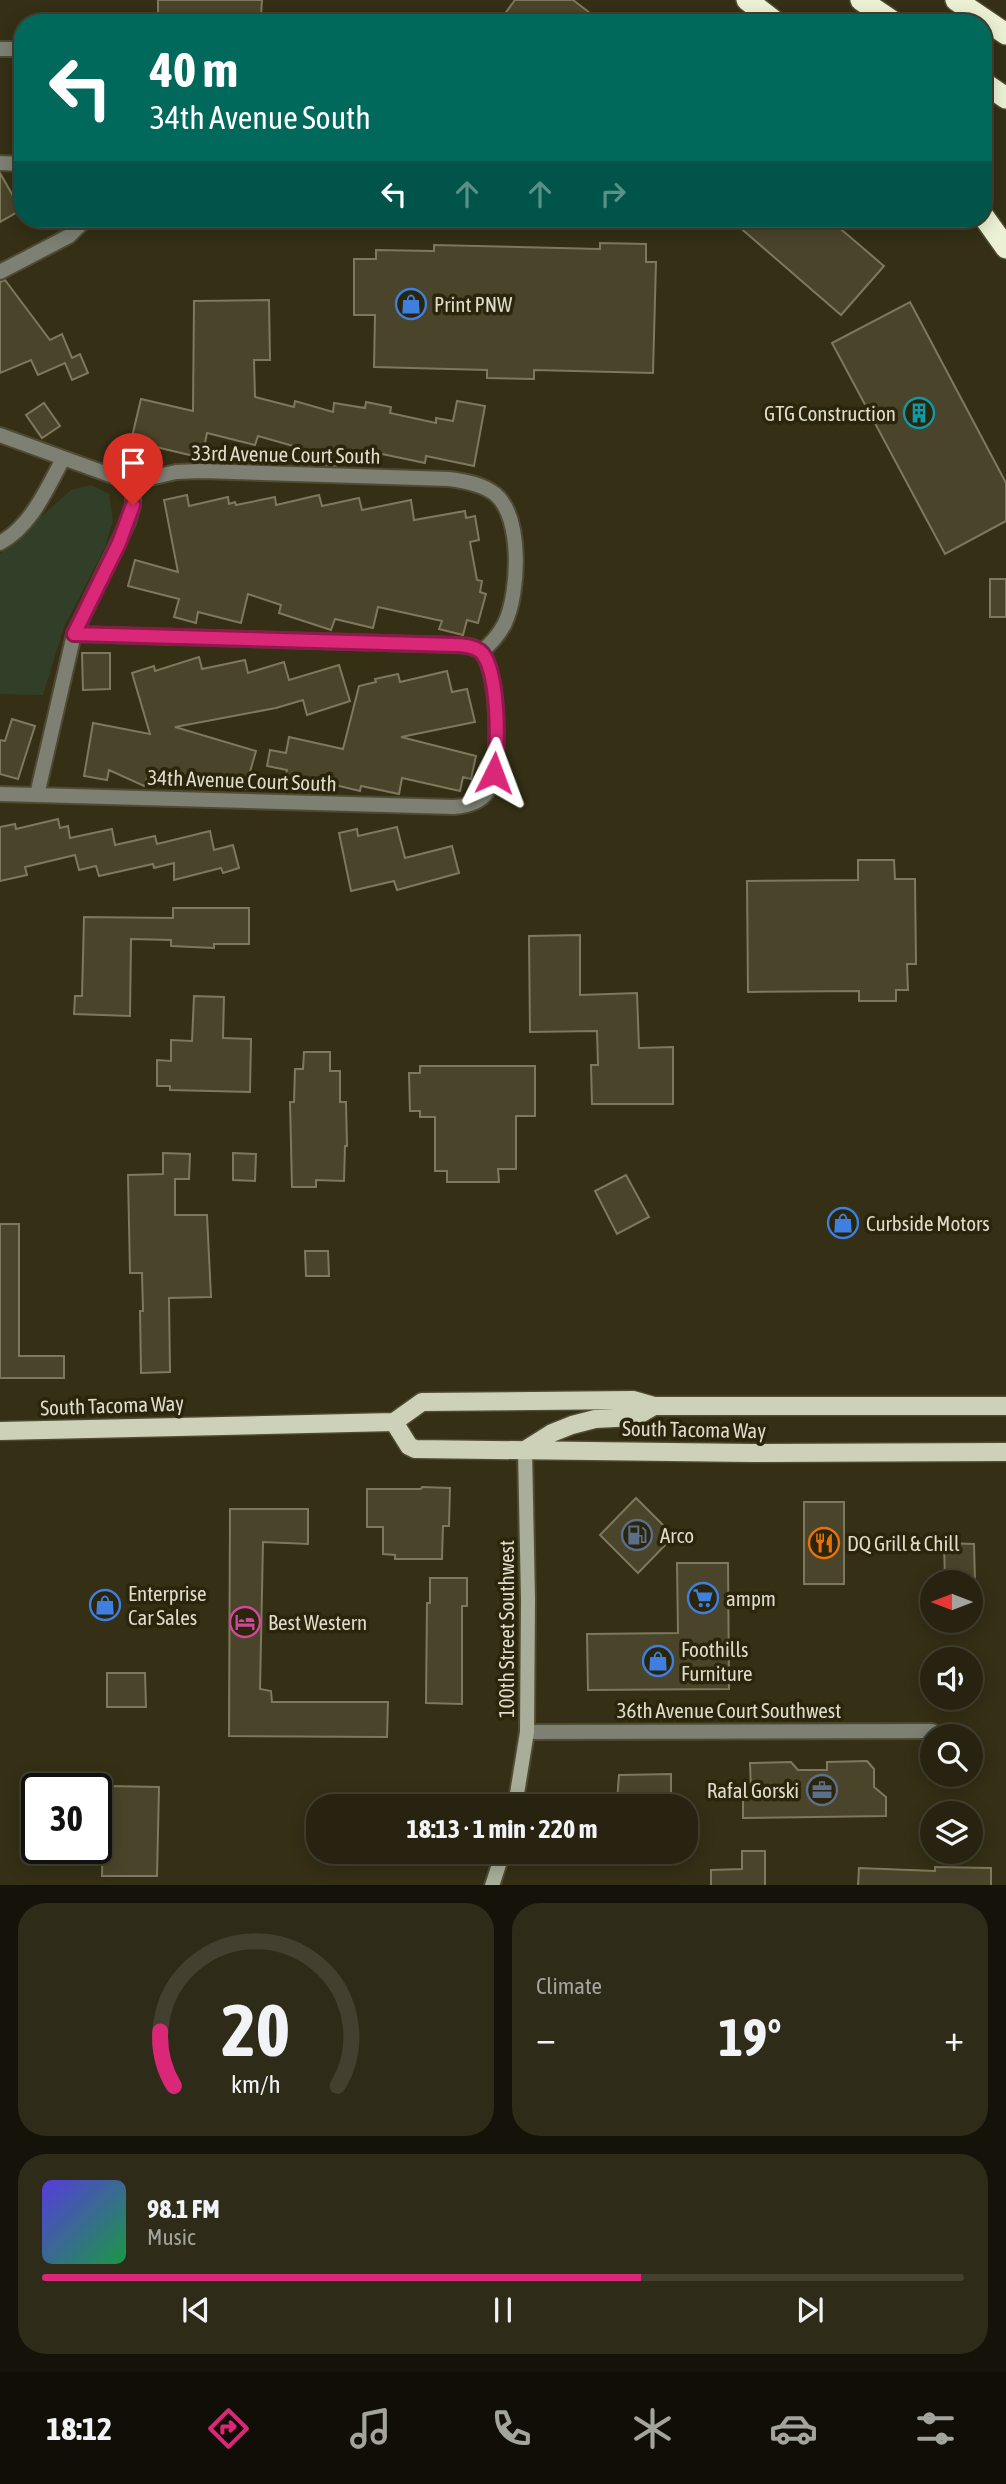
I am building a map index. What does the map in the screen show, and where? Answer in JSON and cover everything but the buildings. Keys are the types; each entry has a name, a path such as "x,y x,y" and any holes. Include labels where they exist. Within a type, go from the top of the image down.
{"highway":[{"path":"747,0 765,14"},
{"path":"861,0 882,14"},
{"path":"956,0 977,14"},
{"path":"992,228 1006,248"}],"main road":[{"name":"South Tacoma Way","path":"0,1432 394,1422 422,1402 633,1400 654,1406 1006,1406"},
{"path":"525,1450 552,1433 572,1425 595,1419 635,1417 654,1406"},
{"name":"South Tacoma Way","path":"394,1422 410,1446 415,1449 751,1453 1006,1452"},
{"name":"100th Street Southwest","path":"517,1794 527,1732 525,1450"},
{"path":"492,1885 499,1864"}],"street":[{"path":"0,272 69,236 77,228"},
{"name":"33rd Avenue Court South","path":"0,435 111,477 134,481 191,471 466,482 494,493 507,509 511,520 515,544 514,573 506,620 495,640 481,652"},
{"path":"0,543 16,533 31,516 62,458"},
{"path":"37,795 74,634 128,522 133,505 134,481"},
{"path":"74,634 458,645 481,652"},
{"name":"34th Avenue Court South","path":"0,794 443,807 468,805 481,799 491,783 496,751 491,677 488,662 481,652"},
{"name":"36th Avenue Court Southwest","path":"527,1732 920,1731"}],"green space":[{"path":"91,485 109,494 113,521 105,547 64,627 43,695 0,694 0,554 71,490"}],"place":[{"name":"Print PNW","path":"411,304"},
{"name":"GTG Construction","path":"919,413"},
{"name":"Curbside Motors","path":"843,1223"},
{"name":"Arco","path":"637,1535"},
{"name":"DQ Grill & Chill","path":"824,1543"},
{"name":"ampm","path":"703,1598"},
{"name":"Enterprise Car Sales","path":"105,1605"},
{"name":"Best Western","path":"245,1622"},
{"name":"Foothills Furniture","path":"658,1661"},
{"name":"Rafal Gorski","path":"822,1790"}],"route":[{"path":"133,505 119,543 74,634 454,645 474,648 480,651 489,666 494,695 494,773"}]}
